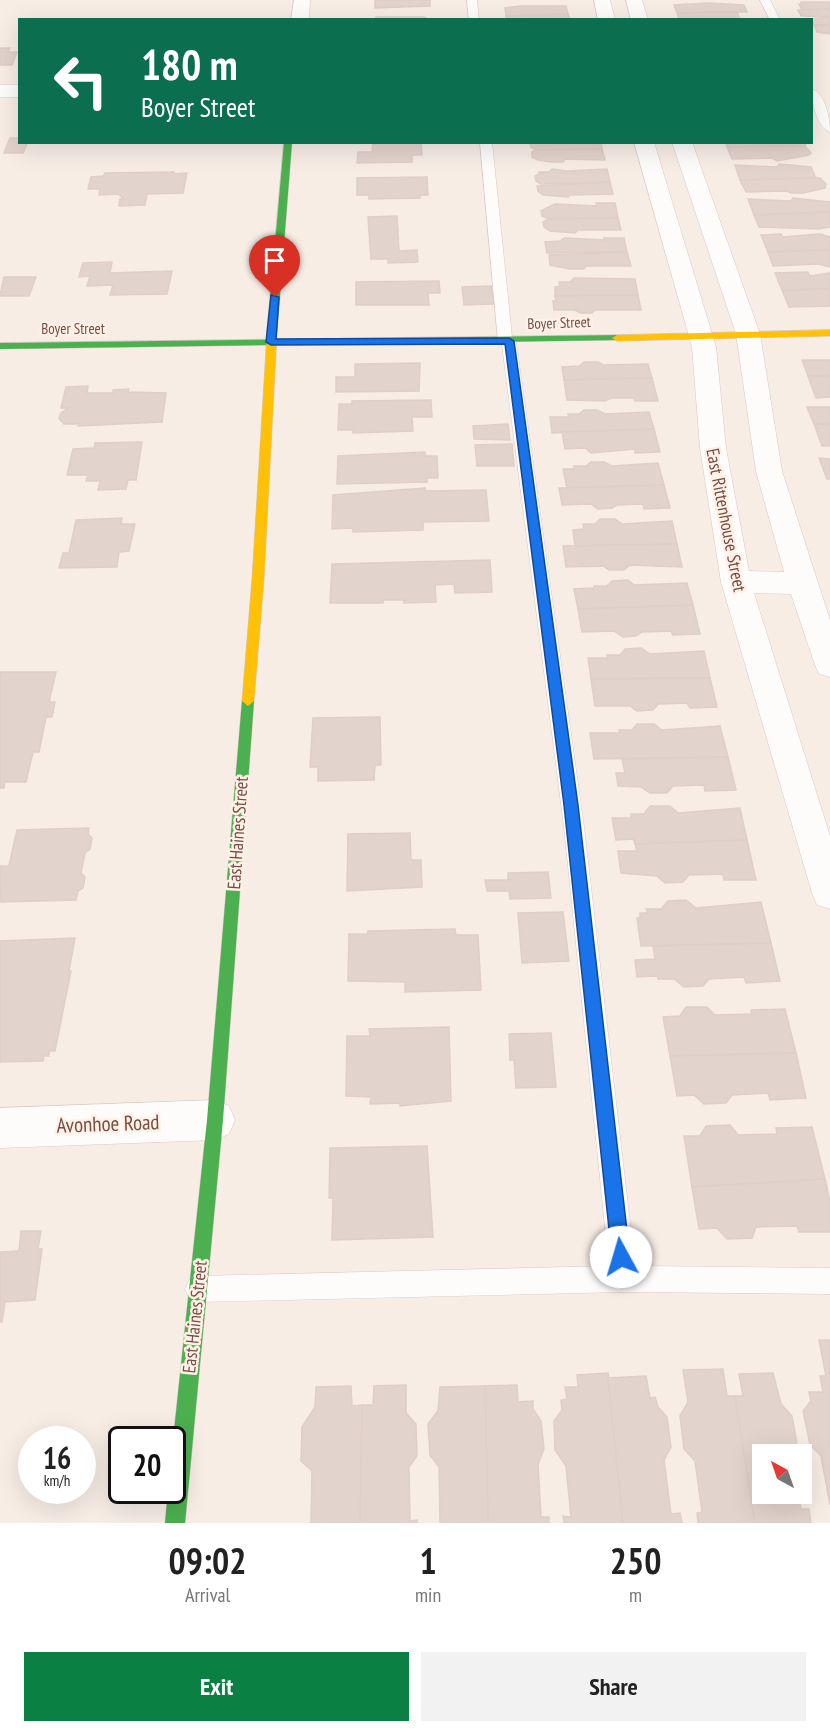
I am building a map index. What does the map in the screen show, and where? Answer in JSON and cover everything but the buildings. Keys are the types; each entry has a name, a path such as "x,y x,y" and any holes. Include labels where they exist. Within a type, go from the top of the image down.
{"street":[{"path":"300,18 302,0"},
{"path":"602,0 606,18"},
{"path":"634,0 639,18"},
{"path":"0,91 18,91"},
{"name":"East Haines Street","path":"176,1523 215,1120 258,579 271,342 288,144"},
{"name":"East Rittenhouse Street","path":"645,144 701,335 706,360 708,409 713,448 736,582 830,893"},
{"path":"683,144 748,334 756,363 761,433 769,471 830,665"},
{"name":"Boyer Street","path":"0,346 507,341 830,333"},
{"path":"736,582 804,583"},
{"name":"Avonhoe Road","path":"0,1128 215,1120"}],"lane":[{"path":"472,0 474,18"},
{"path":"765,0 774,18"},
{"path":"813,95 830,129"},
{"path":"486,144 507,341 571,804 623,1279"},
{"path":"198,1289 623,1279 830,1281"}],"traffic: fast":[{"path":"272,333 288,144"},
{"path":"0,346 617,338"},
{"path":"175,1523 215,1120 248,701"}],"traffic: slow":[{"path":"248,701 258,579 272,333"},
{"path":"617,338 830,333"}],"route":[{"path":"275,297 271,342 509,341 543,581 571,805 621,1257"}]}
